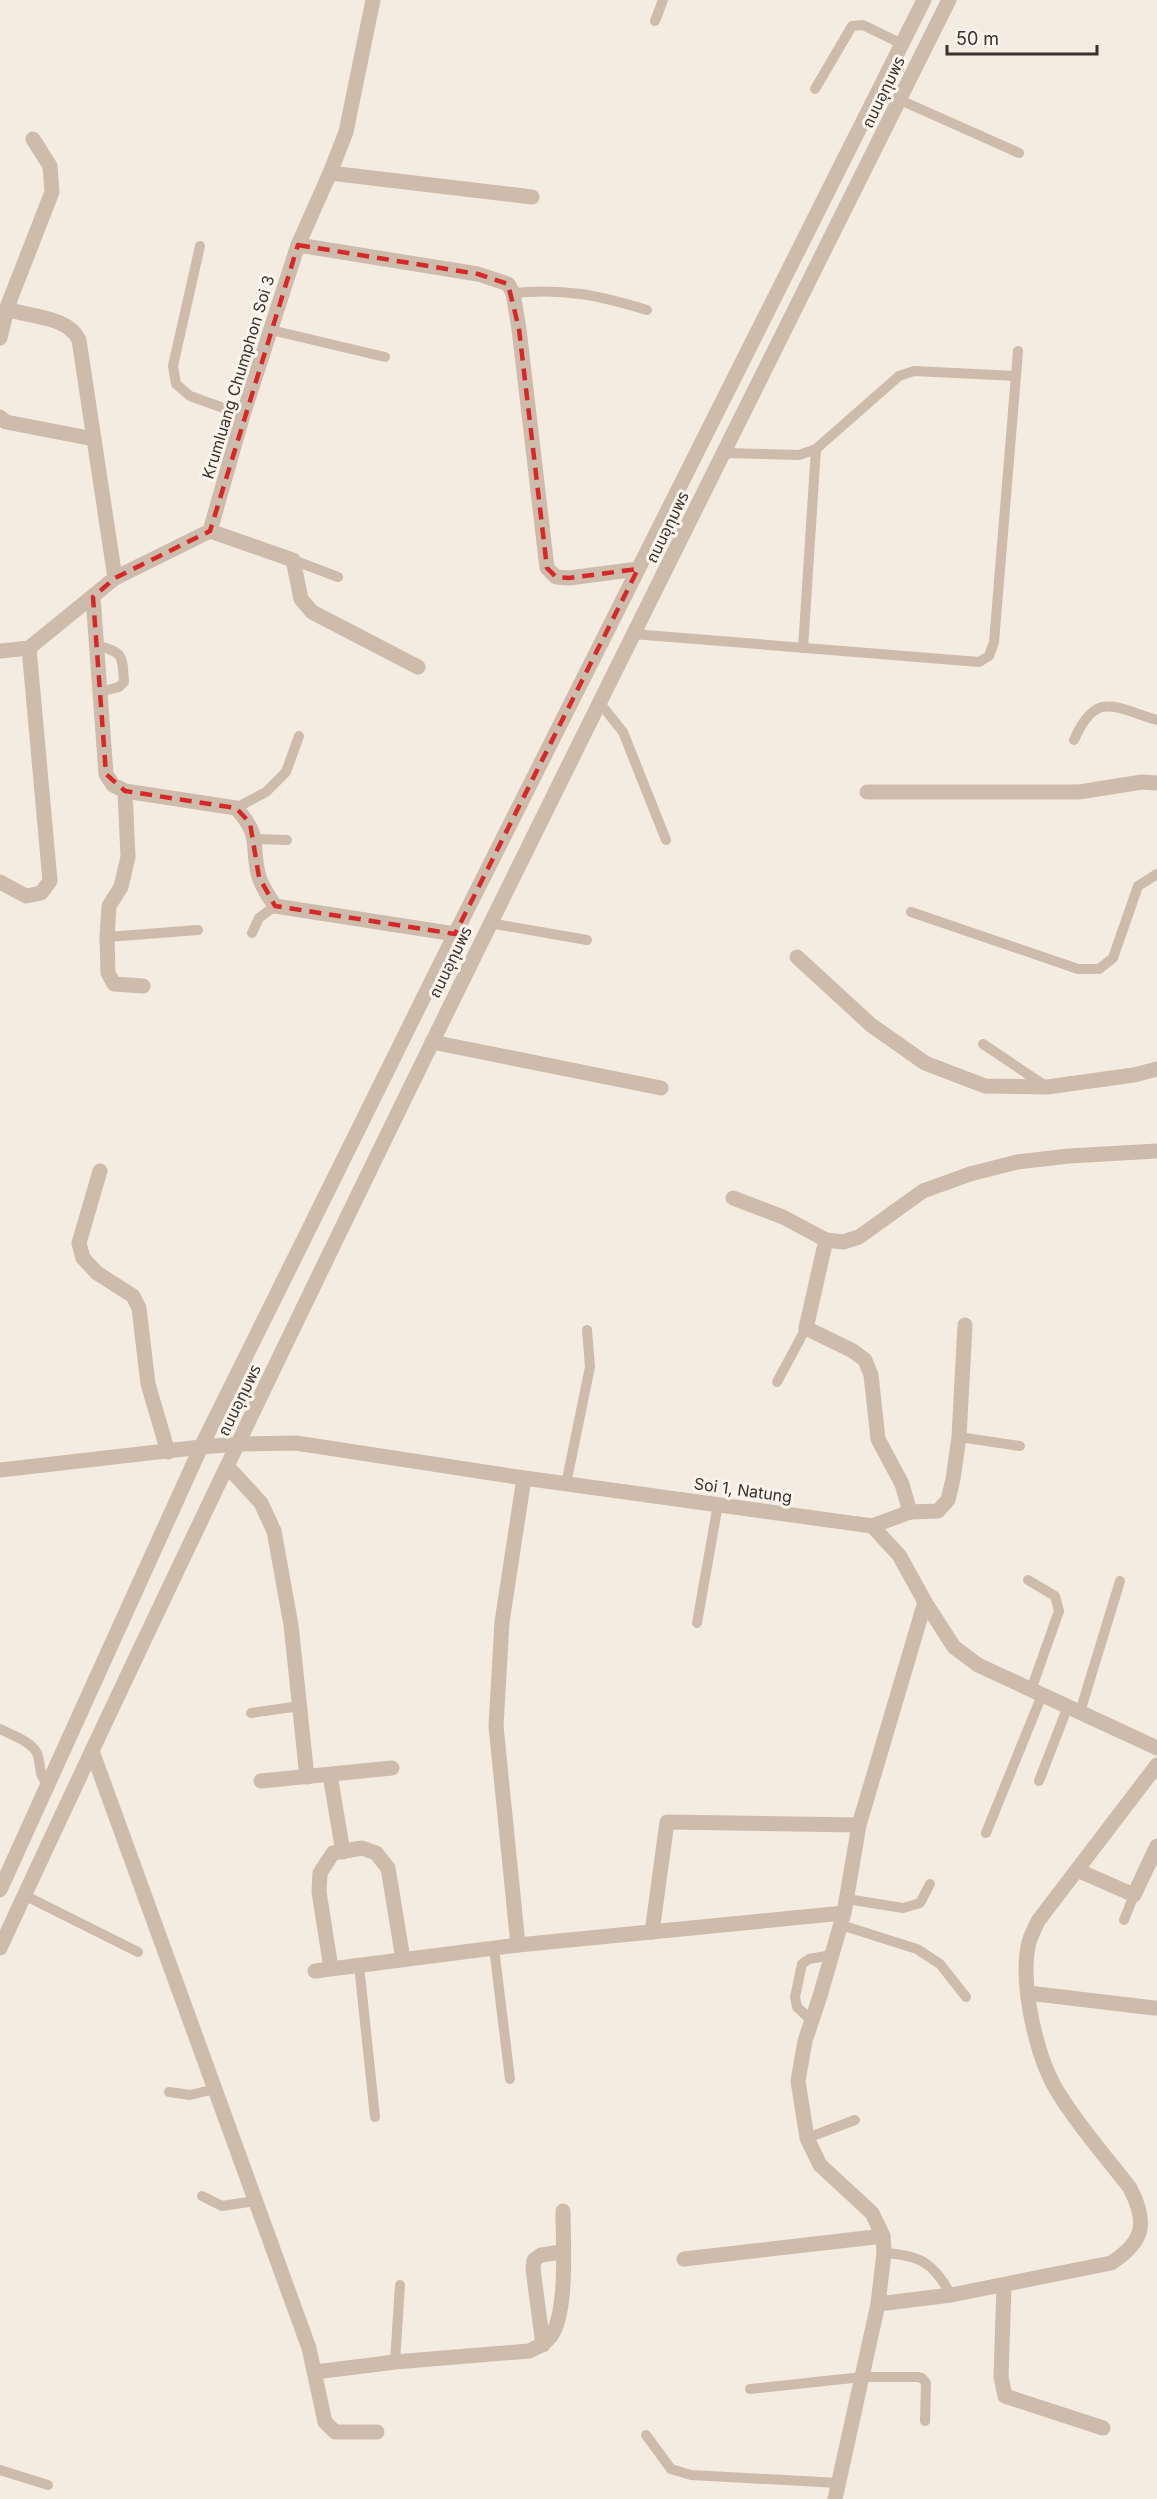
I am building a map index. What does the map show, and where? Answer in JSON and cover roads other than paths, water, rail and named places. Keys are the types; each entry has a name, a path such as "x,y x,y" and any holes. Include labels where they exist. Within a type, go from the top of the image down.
{"street":[{"name":"Krumluang Chumphon Soi 3","path":"210,531 243,416 298,244 346,132 373,0"},
{"name":"ถนนอุทุมพร","path":"0,1890 201,1448 454,934 924,0"},
{"name":"ถนนอุทุมพร","path":"0,1948 227,1466 489,923 949,0"},
{"path":"0,338 4,315 52,192 50,166 33,139"},
{"path":"330,173 532,197"},
{"path":"298,244 478,273 508,284 513,293 547,568 556,577 569,578 638,569"},
{"path":"4,315 14,311 64,324 75,331 115,578"},
{"path":"0,417 6,422 94,439"},
{"path":"0,651 29,648 115,578 210,531 293,560 301,599 312,612 418,667"},
{"path":"93,597 106,774 113,785 125,791 236,807 250,823 256,839 259,877 275,906 454,934"},
{"path":"0,882 26,896 41,893 50,881 29,648"},
{"path":"867,792 1079,792 1142,782 1157,783"},
{"path":"125,791 128,857 121,887 109,906 108,974 114,984 143,986"},
{"path":"797,957 871,1024 925,1063 985,1086 1047,1087 1134,1075 1157,1069"},
{"path":"432,1042 661,1088"},
{"path":"733,1198 783,1217 826,1240 843,1242 859,1237 923,1191 970,1174 1017,1162 1070,1156 1157,1151"},
{"path":"100,1172 79,1243 83,1258 97,1273 133,1296 140,1308 148,1384 168,1452"},
{"path":"826,1240 806,1328 853,1351 865,1360 871,1375 878,1439 902,1484 910,1512"},
{"path":"965,1325 959,1437 948,1500 938,1511 910,1512 872,1526 899,1555 925,1602 954,1647 978,1665 1157,1748"},
{"name":"Soi 1, Natung","path":"0,1470 238,1444 296,1443 524,1478 872,1526"},
{"path":"227,1466 261,1503 274,1531 291,1625 307,1777"},
{"path":"518,1945 496,1726 502,1622 524,1478"},
{"path":"835,2499 878,2304 884,2253 883,2236 872,2213 820,2165 807,2138 798,2081 805,2042 844,1912 860,1825 925,1602"},
{"path":"92,1751 309,2348 325,2422 335,2432 377,2432"},
{"path":"878,2304 951,2295 1111,2263 1132,2246 1139,2235 1142,2219 1139,2204 1130,2188 1060,2096 1039,2048 1028,1994 1026,1965 1029,1942 1038,1921 1157,1765"},
{"path":"261,1781 392,1768"},
{"path":"330,1775 343,1851"},
{"path":"652,1932 667,1822 860,1825"},
{"path":"1077,1870 1134,1895 1157,1846"},
{"path":"331,1968 319,1892 320,1873 333,1853 362,1848 376,1852 388,1868 403,1959"},
{"path":"315,1971 518,1945 844,1912"},
{"path":"1028,1994 1154,2008"},
{"path":"315,2372 395,2362 529,2351 543,2345 552,2334 561,2311 563,2211"},
{"path":"684,2259 883,2236"},
{"path":"543,2345 533,2269 534,2260 541,2255 562,2252"},
{"path":"1004,2285 1001,2377 1005,2396 1103,2428"}],"lane":[{"path":"655,21 663,0"},
{"path":"815,89 852,26 862,25 902,44"},
{"path":"900,100 1019,153"},
{"path":"200,246 173,366 176,384 190,396 243,416"},
{"path":"513,293 547,290 600,296 647,310"},
{"path":"271,330 385,357"},
{"path":"633,634 979,662 989,656 994,642 1018,351"},
{"path":"724,453 799,455 816,449 899,376 914,371 1016,376"},
{"path":"803,648 816,449"},
{"path":"293,560 338,577"},
{"path":"96,645 118,651 122,658 124,682 119,687 99,692"},
{"path":"599,702 623,732 666,840"},
{"path":"1074,740 1083,719 1093,709 1110,706 1157,720"},
{"path":"236,807 266,792 286,772 299,736"},
{"path":"256,839 288,840"},
{"path":"911,912 1078,969 1100,969 1113,958 1138,886 1157,874"},
{"path":"252,933 259,918 275,906"},
{"path":"489,923 587,940"},
{"path":"107,938 198,930"},
{"path":"983,1044 1047,1087"},
{"path":"777,1382 806,1328"},
{"path":"566,1484 591,1366 587,1330"},
{"path":"959,1437 1020,1446"},
{"path":"697,1623 718,1504"},
{"path":"986,1833 1036,1692 1059,1611 1055,1596 1028,1580"},
{"path":"1039,1781 1074,1709 1120,1581"},
{"path":"251,1713 300,1706"},
{"path":"0,1729 32,1746 37,1754 41,1778 48,1785"},
{"path":"844,1912 903,1908 920,1903 930,1884"},
{"path":"24,1895 138,1952"},
{"path":"1124,1920 1134,1895"},
{"path":"844,1912 917,1949 940,1964 966,1997"},
{"path":"495,1948 510,2079"},
{"path":"812,2020 797,2007 795,1997 802,1964 809,1959 832,1955"},
{"path":"359,1965 375,2117"},
{"path":"169,2092 190,2095 215,2089"},
{"path":"807,2138 855,2120"},
{"path":"202,2196 222,2206 255,2201"},
{"path":"884,2253 905,2254 928,2264 941,2276 951,2295"},
{"path":"395,2362 400,2285"},
{"path":"750,2389 862,2378 922,2378 926,2384 925,2421"},
{"path":"646,2435 671,2469 691,2475 838,2483"},
{"path":"0,2470 48,2485"}]}
